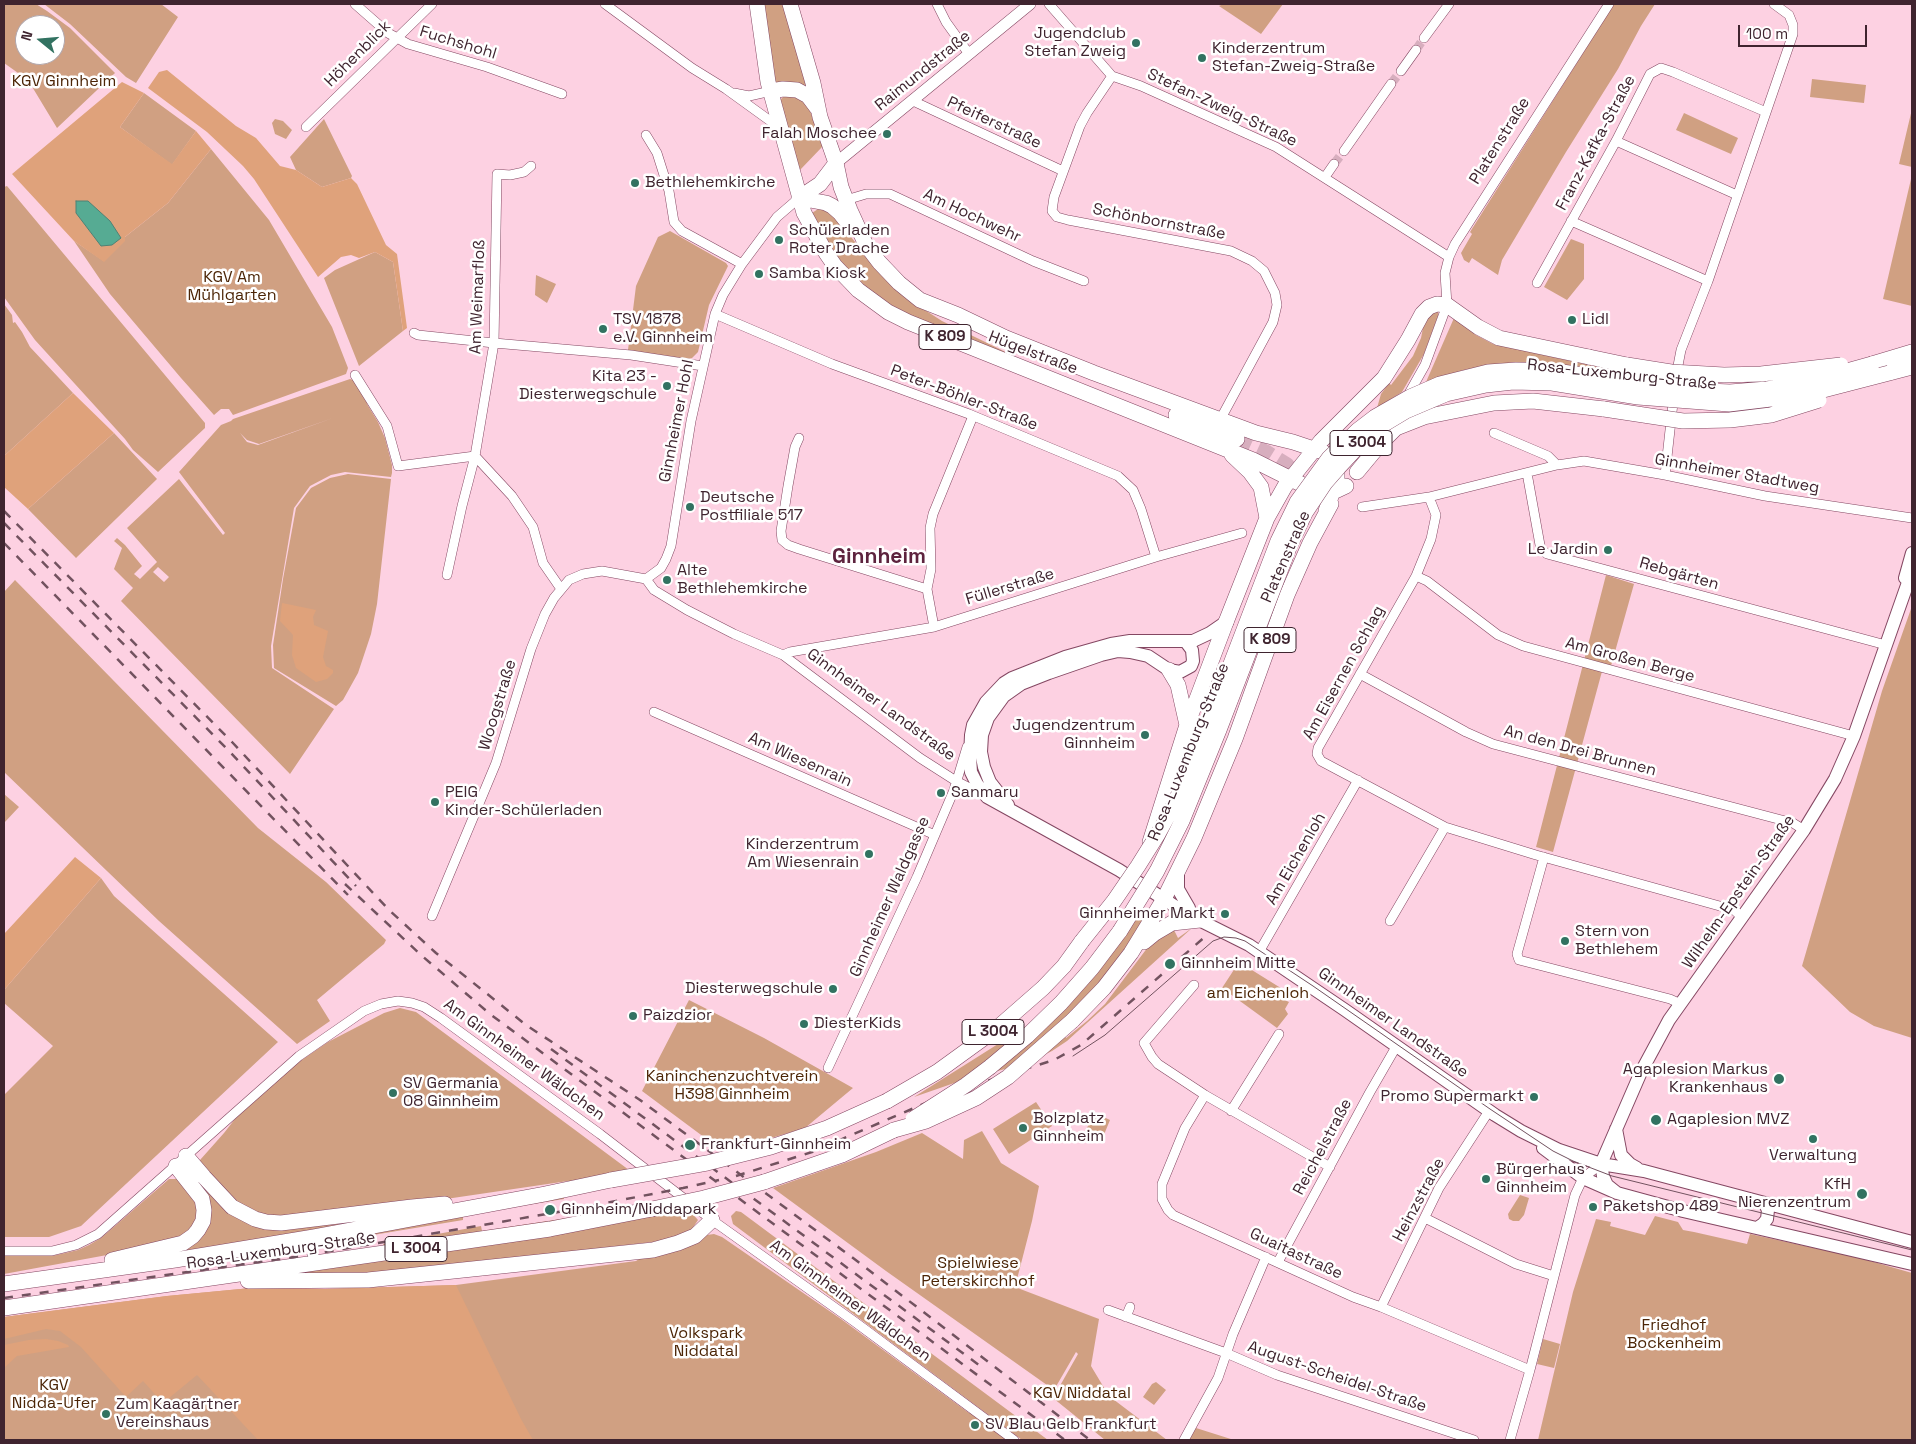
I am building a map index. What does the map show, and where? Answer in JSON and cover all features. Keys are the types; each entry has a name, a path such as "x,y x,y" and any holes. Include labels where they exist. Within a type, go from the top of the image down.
{"main road":[{"name":"Hügelstraße","path":"757,4 770,92 804,213 817,239 835,266 858,290 888,312 928,330 1253,460 1318,492 1323,494 1340,489"},
{"name":"Hügelstraße","path":"790,4 819,112 846,200 866,245 889,273 920,300 950,311 1000,335 1059,359 1256,433 1293,442"},
{"path":"770,92 794,89 808,96 819,112"},
{"path":"799,198 820,184 836,163"},
{"path":"799,198 819,201 832,206 866,245"},
{"name":"K 809","path":"920,300 953,322 1004,347 1237,439"},
{"name":"Platenstraße","path":"1146,854 1187,725 1267,518 1290,478 1314,448 1384,378 1425,310 1437,304 1447,305"},
{"name":"Rosa-Luxemburg-Straße","path":"1447,305 1478,327 1500,338 1662,371 1724,375 1761,374 1835,365 1872,364"},
{"name":"Rosa-Luxemburg-Straße","path":"4,1284 175,1260 482,1206 707,1163 779,1145 853,1118 923,1081 978,1044 1043,988 1064,966 1098,922 1146,854 1174,803 1194,758 1278,541 1297,502 1329,458 1358,430 1375,417 1399,402 1440,384 1488,372 1516,370 1554,371 1686,390 1730,392 1804,383 1912,352"},
{"name":"Rosa-Luxemburg-Straße","path":"5,1308 550,1229 652,1209 764,1182 842,1155 894,1130 966,1085 1027,1036 1077,985 1120,931 1157,872 1182,821 1300,524 1325,483 1366,437 1393,419 1427,401 1466,388 1486,385 1513,382 1552,383 1638,398 1729,404 1804,395 1912,367"},
{"path":"1340,489 1382,442 1391,427 1424,417 1494,403 1533,401 1683,421 1730,420 1770,415 1810,404 1889,373"},
{"path":"1384,378 1372,404 1376,416 1391,427"},
{"path":"1293,442 1320,430 1347,414"},
{"name":"K 809","path":"1293,442 1329,455 1335,463 1340,489"},
{"name":"K 809","path":"1221,447 1239,461 1257,480 1263,495 1267,518"},
{"name":"Platenstraße","path":"1131,953 1162,896 1178,874 1225,766 1287,595 1326,511 1340,489"},
{"name":"Wilhelm-Epstein-Straße","path":"1888,639 1912,553"},
{"name":"Wilhelm-Epstein-Straße","path":"1601,1164 1651,1053 1680,1004 1804,830 1835,779 1854,736 1912,571"},
{"name":"Ginnheimer Landstraße","path":"1226,622 1200,639 1186,642 1138,640 1111,644 1065,657 1004,683 986,702 978,714 971,735 971,772 977,784 987,797 1119,870 1162,896 1187,914 1219,929 1259,952 1489,1111 1521,1131 1584,1178 1617,1193 1912,1264"},
{"path":"1169,670 1180,672 1191,666 1193,655 1191,647 1186,642"},
{"name":"Ginnheimer Landstraße","path":"1020,814 1001,797 990,782 982,758 985,727 993,710 1004,696 1021,684 1035,678 1080,661 1118,651 1148,656 1169,670"},
{"path":"1169,670 1178,686 1187,725"},
{"name":"K 809","path":"1225,766 1230,717"},
{"path":"1178,874 1178,889 1189,908"},
{"name":"Ginnheimer Landstraße","path":"1162,896 1189,908 1219,929"},
{"path":"894,1130 942,1115 976,1098 1008,1077 1066,1027 1104,988 1131,953 1155,933 1169,924 1200,920"},
{"name":"K 809","path":"1616,1129 1620,1152 1623,1158 1644,1171"},
{"name":"Ginnheimer Landstraße","path":"1521,1131 1558,1150 1601,1164 1644,1171 1764,1204 1911,1239"},
{"path":"181,1161 204,1177 232,1207 255,1219 266,1222 281,1223 412,1206 446,1204 482,1206"},
{"path":"49,1277 183,1243 193,1236 203,1221 204,1210 202,1199 181,1161"},
{"path":"1601,1164 1602,1176 1607,1185 1617,1193"},
{"path":"1757,1228 1767,1219 1768,1210 1764,1204"},
{"path":"179,1283 368,1280 653,1250 678,1244 695,1236 712,1220"}],"street":[{"name":"Fuchshohl","path":"355,4 388,33 421,49 487,67 562,94"},
{"name":"Höhenblick","path":"306,127 396,37 432,4"},
{"path":"605,4 692,68 726,89 780,129"},
{"path":"937,4 946,22 969,54"},
{"name":"Raimundstraße","path":"836,163 1030,4"},
{"name":"Stefan-Zweig-Straße","path":"1049,4 1112,76 1141,86 1276,147 1449,257"},
{"path":"1424,38 1449,4"},
{"name":"Platenstraße","path":"1391,427 1425,365 1447,305 1444,278 1449,257 1455,244 1609,4"},
{"path":"1665,475 1680,352 1708,281 1794,29 1789,15 1774,4"},
{"path":"1400,71 1416,50"},
{"name":"Franz-Kafka-Straße","path":"1537,283 1616,141 1650,74 1661,68 1766,112"},
{"path":"1063,172 1087,113 1112,76"},
{"path":"1344,151 1392,84"},
{"path":"726,89 743,95 770,92"},
{"name":"Pfeiferstraße","path":"913,101 1063,172"},
{"path":"646,135 657,153 669,191 674,222 682,231 742,264"},
{"path":"1616,141 1737,195"},
{"path":"1325,177 1334,164"},
{"name":"Am Weimarfloß","path":"447,575 475,456 494,343 497,174 510,175 524,172 532,166"},
{"name":"Schönbornstraße","path":"1063,172 1051,207 1053,215 1057,217 1223,249 1252,261 1264,271 1275,293 1276,306 1273,322 1220,420"},
{"name":"Am Hochwehr","path":"846,200 866,194 890,194 1033,262 1084,281"},
{"name":"Ginnheimer Hohl","path":"646,579 661,568 671,546 683,467 715,314 723,295 742,264 777,217 799,198"},
{"path":"1571,221 1708,281"},
{"name":"Peter-Böhler-Straße","path":"715,314 832,364 973,416 1107,471 1126,482 1133,490 1156,557"},
{"path":"414,333 494,343 622,354 703,366"},
{"path":"355,375 387,426 398,466 475,456 512,496 533,527 543,563 561,589"},
{"path":"934,627 927,589 931,569 930,528 933,514 973,416"},
{"path":"1494,433 1548,456 1557,465"},
{"path":"799,438 795,447 781,531 784,543 927,589"},
{"name":"Ginnheimer Stadtweg","path":"1362,507 1429,497 1557,465 1584,461 1665,475 1764,496 1912,518"},
{"name":"Rebgärten","path":"1527,473 1540,545 1541,549 1547,554 1888,639"},
{"name":"Am Eisernen Schlag","path":"1429,497 1436,515 1432,539 1416,576 1318,748 1317,754 1320,761 1445,827 1544,858 1734,910 1742,917"},
{"name":"Füllerstraße","path":"783,655 790,652 934,627 1156,557 1242,533"},
{"name":"Woogstraße","path":"432,916 496,763 531,649 545,614 569,580 583,574 602,571 646,579"},
{"name":"Am Großen Berge","path":"1416,576 1427,582 1498,635 1523,646 1854,736"},
{"name":"Ginnheimer Landstraße","path":"646,579 654,590 687,610 734,634 783,655 920,758 956,781 987,797"},
{"name":"An den Drei Brunnen","path":"1360,674 1466,732 1493,744 1793,823 1804,830"},
{"name":"Am Wiesenrain","path":"654,712 935,835"},
{"name":"Ginnheimer Waldgasse","path":"828,1068 917,877 956,781 971,735"},
{"name":"Am Eichenloh","path":"1259,952 1358,780"},
{"path":"1390,921 1445,827"},
{"path":"1544,858 1517,954 1519,960 1670,999 1680,1004"},
{"path":"1194,985 1144,1043 1158,1064 1204,1095 1330,1167"},
{"name":"Am Ginnheimer Wäldchen","path":"4,1251 52,1251 76,1245 98,1234 299,1056 364,1011 380,1004 400,1001 412,1003 434,1013 592,1128 712,1220 855,1322 1014,1440"},
{"path":"1231,1111 1279,1034"},
{"name":"Reichelstraße","path":"1278,1262 1396,1047"},
{"name":"Guaitastraße","path":"1204,1095 1185,1128 1164,1179 1161,1191 1162,1199 1168,1210 1179,1219 1353,1297 1381,1306 1530,1370"},
{"name":"Heinzstraße","path":"1381,1306 1439,1188 1489,1111"},
{"path":"1510,1440 1573,1203 1584,1178 1601,1164"},
{"path":"1425,1218 1516,1264 1554,1276"},
{"path":"1108,1310 1226,1353 1266,1257"},
{"path":"1126,1317 1130,1307"},
{"name":"August-Scheidel-Straße","path":"1184,1440 1218,1378 1226,1353 1277,1375 1474,1440"}],"green space":[{"name":"KGV Ginnheim","path":"4,4 36,4 52,15 15,15 15,65 65,65 65,24 115,73 57,128 28,80 4,63"},
{"name":"KGV Ginnheim","path":"44,4 161,4 178,17 136,83 126,77 65,20 65,15 58,15"},
{"path":"765,4 786,4 809,88 794,83 773,84 762,7"},
{"path":"1223,4 1283,4 1261,34 1219,6"},
{"path":"1614,4 1655,4 1618,69 1502,260 1498,275 1472,258 1469,263 1464,260 1461,253 1472,234 1470,232"},
{"path":"1812,79 1866,85 1864,103 1810,97"},
{"path":"144,93 196,131 172,165 120,127"},
{"path":"786,94 806,100 823,146 800,170 781,107 781,99"},
{"path":"1912,109 1912,167 1899,164"},
{"path":"1684,113 1738,138 1731,154 1676,130"},
{"path":"275,119 283,121 292,130 286,139 275,134 272,123"},
{"path":"324,119 352,176 351,178 322,187 296,170 290,157"},
{"name":"KGV Am Mühlgarten","path":"211,149 269,220 332,327 348,368 346,374 233,415 229,409 221,409 214,415 110,294 74,241 104,261 125,237 168,203"},
{"path":"1912,179 1912,306 1883,299"},
{"path":"7,186 205,423 205,428 158,472 133,450 35,340 4,297 4,187"},
{"path":"818,209 826,210 844,223 851,237 870,260 914,303 942,321 1014,356 1007,357 920,322 875,298 837,259 809,215"},
{"path":"670,231 726,263 728,266 709,305 698,352 688,359 628,350 636,286 658,237"},
{"path":"1571,239 1584,244 1584,279 1567,300 1544,287"},
{"path":"375,252 393,262 403,331 359,366 324,278 335,270"},
{"path":"536,275 556,284 547,303 535,295"},
{"path":"4,304 12,315 13,323 15,322 30,347 73,393 4,456"},
{"path":"1438,310 1438,316 1424,354 1402,392 1377,408 1381,394 1389,383 1391,385 1413,356 1421,338 1425,318"},
{"path":"1454,318 1476,335 1493,344 1608,369 1608,372 1545,363 1517,362 1464,370 1426,382"},
{"path":"350,379 356,381 378,422 385,438 392,465 391,477 345,472 331,475 310,486 294,508 271,646 272,668 334,709 290,774 121,601 133,588 114,569 122,548 114,541 117,538 142,566 134,574 140,579 157,562 127,528 179,479 223,535 225,533 179,472 221,425 233,419","holes":["333,418 258,445 247,442 240,433 247,440 259,444","158,567 169,577 164,582 153,572"]},
{"path":"114,433 157,479 76,558 28,509"},
{"path":"348,474 391,479 377,604 371,634 358,673 343,700 336,706 274,668 273,645 296,508 311,488 330,478"},
{"path":"1606,575 1634,584 1611,666 1604,664 1553,852 1536,847"},
{"path":"15,580 258,828 326,882 386,940 384,944 317,1000 330,1021 297,1044 159,921 4,772 4,592"},
{"path":"1912,606 1912,1038 1874,1026 1850,1012 1802,966 1882,691"},
{"path":"4,794 19,807 4,823"},
{"path":"101,878 114,896 278,1042 81,1226 49,1237 4,1237 4,1095 53,1046 4,1003 4,990"},
{"path":"1154,908 1104,981 1061,1026 1066,1038 1105,1004 1151,943 1172,926 1178,938 1192,928 1067,1041 1028,1063 963,1080 914,1097 1063,1003 1124,937 1141,911"},
{"name":"am Eichenloh","path":"1239,962 1284,990 1280,998 1289,1002 1285,1009 1288,1014 1277,1028 1222,988"},
{"name":"Kaninchenzuchtverein H398 Ginnheim","path":"689,1000 764,1038 853,1088 805,1128 724,1152 642,1091"},
{"name":"SV Germania 08 Ginnheim","path":"400,1008 416,1012 629,1170 589,1181 568,1181 412,1204 282,1219 244,1211 198,1165 200,1160 242,1110 293,1066 328,1042 384,1013"},
{"name":"Bolzplatz Ginnheim","path":"1036,1102 1052,1126 1009,1154 993,1129"},
{"path":"1093,1112 1110,1120 1103,1137 1086,1131"},
{"path":"982,1131 1001,1163 1039,1186 1015,1287 1099,1319 1091,1366 1109,1396 1167,1440 1105,1440 1053,1398 1078,1354 1076,1352 1054,1390 773,1188 876,1152 922,1133 963,1159 964,1140"},
{"path":"188,1172 240,1217 415,1212 137,1260 206,1222"},
{"path":"169,1179 179,1179 200,1210 190,1234 145,1248 4,1274 4,1256 52,1256 78,1250 89,1245 101,1238"},
{"path":"1520,1195 1529,1198 1524,1215 1519,1221 1513,1221 1509,1219 1508,1214"},
{"path":"564,1196 564,1199 463,1215 463,1220 367,1236 367,1233 462,1213"},
{"path":"689,1210 698,1220 690,1232 678,1239 430,1268 332,1275 291,1275 291,1273 490,1245"},
{"path":"736,1211 741,1212 1048,1440 1022,1440 733,1224 731,1216"},
{"name":"Friedhof Bockenheim","path":"1655,1216 1678,1222 1683,1230 1747,1244 1750,1234 1860,1258 1912,1273 1912,1440 1538,1440 1573,1292 1596,1219 1611,1222 1610,1226 1645,1235"},
{"path":"567,1218 568,1220 384,1247 383,1244 481,1226 482,1231"},
{"name":"Volkspark Niddatal","path":"714,1234 722,1237 841,1319 969,1413 972,1410 1010,1440 4,1440 4,1317 167,1296 251,1288 325,1289 456,1285 636,1261 645,1255"},
{"path":"1543,1339 1560,1344 1554,1368 1537,1364"},
{"path":"1156,1382 1166,1390 1154,1405 1143,1397 1152,1384"},
{"path":"1196,1428 1234,1440 1188,1440"}],"shaded area":[{"path":"167,70 236,126 256,138 280,166 296,170 322,187 351,178 357,184 386,245 397,254 407,328 403,331 393,262 375,252 359,258 351,255 341,257 318,277 254,179 243,166 207,132 148,88 159,72"},
{"path":"122,82 144,93 120,127 172,164 196,131 211,149 168,203 125,237 125,241 104,262 74,241 12,174"},
{"path":"76,201 88,201 110,221 121,238 112,245 101,246 76,213"},
{"path":"73,393 114,433 28,509 4,487 4,456"},
{"path":"282,603 316,610 313,617 314,625 328,631 323,657 326,666 333,670 333,673 327,679 316,682 296,668 292,655 293,635 280,621"},
{"path":"75,857 101,878 4,990 4,934"},
{"path":"456,1285 533,1440 258,1440 197,1375 163,1403 143,1381 126,1397 81,1347 60,1331 46,1329 4,1339 4,1317 167,1296 251,1288 325,1289"},
{"path":"46,1339 58,1341 69,1347 17,1356 4,1368 4,1345"}],"tunnel":[{"path":"1416,50 1424,38"},
{"path":"1391,84 1401,71"},
{"path":"1334,164 1344,151"},
{"path":"1237,439 1266,452 1287,465 1295,474 1300,486"}],"tram line":[{"path":"1073,1056 1105,1035 1213,941 1224,937 1236,938 1245,941 1313,986 1553,1151 1573,1161 1612,1176 1912,1250"}],"railway":[{"path":"4,511 232,742 389,910 436,953 526,1025 640,1100 857,1261 1090,1440"},
{"path":"4,523 229,751 356,886"},
{"path":"4,543 348,895"},
{"path":"345,884 421,955 490,1014 1065,1440"},
{"path":"736,1176 812,1152 949,1093 1054,1060 1081,1045 1207,935"},
{"path":"551,1049 983,1368"},
{"path":"4,1298 308,1255 570,1210 719,1180"}],"place":[{"name":"Jugendclub Stefan Zweig","path":"1136,43"},
{"name":"Kinderzentrum Stefan-Zweig-Straße","path":"1202,58"},
{"name":"Falah Moschee","path":"887,134"},
{"name":"Bethlehemkirche","path":"635,183"},
{"name":"Schülerladen Roter Drache","path":"779,240"},
{"name":"Samba Kiosk","path":"759,274"},
{"name":"Lidl","path":"1572,320"},
{"name":"TSV 1878 e.V. Ginnheim","path":"603,329"},
{"name":"Kita 23 - Diesterwegschule","path":"667,386"},
{"name":"Deutsche Postfiliale 517","path":"690,507"},
{"name":"Le Jardin","path":"1608,550"},
{"name":"Alte Bethlehemkirche","path":"667,580"},
{"name":"Jugendzentrum Ginnheim","path":"1145,735"},
{"name":"Sanmaru","path":"941,793"},
{"name":"PEIG Kinder-Schülerladen","path":"435,802"},
{"name":"Kinderzentrum Am Wiesenrain","path":"869,854"},
{"name":"Ginnheimer Markt","path":"1225,914"},
{"name":"Stern von Bethlehem","path":"1565,941"},
{"name":"Ginnheim Mitte","path":"1170,964"},
{"name":"Diesterwegschule","path":"833,989"},
{"name":"Paizdzior","path":"633,1016"},
{"name":"DiesterKids","path":"804,1024"},
{"name":"Agaplesion Markus Krankenhaus","path":"1779,1079"},
{"name":"SV Germania 08 Ginnheim","path":"393,1093"},
{"name":"Promo Supermarkt","path":"1534,1097"},
{"name":"Agaplesion MVZ","path":"1656,1120"},
{"name":"Bolzplatz Ginnheim","path":"1023,1128"},
{"name":"Verwaltung","path":"1813,1139"},
{"name":"Frankfurt-Ginnheim","path":"690,1145"},
{"name":"Bürgerhaus Ginnheim","path":"1486,1179"},
{"name":"KfH Nierenzentrum","path":"1862,1194"},
{"name":"Paketshop 489","path":"1593,1207"},
{"name":"Ginnheim/Niddapark","path":"550,1210"},
{"name":"Zum Kaagärtner Vereinshaus","path":"106,1414"},
{"name":"SV Blau Gelb Frankfurt","path":"975,1425"}],"district":[{"name":"Ginnheim","path":"879,557"}],"park label":[{"name":"Spielwiese Peterskirchhof","path":"978,1273"},
{"name":"KGV Niddatal","path":"1082,1394"},
{"name":"KGV Nidda-Ufer","path":"54,1395"}]}
